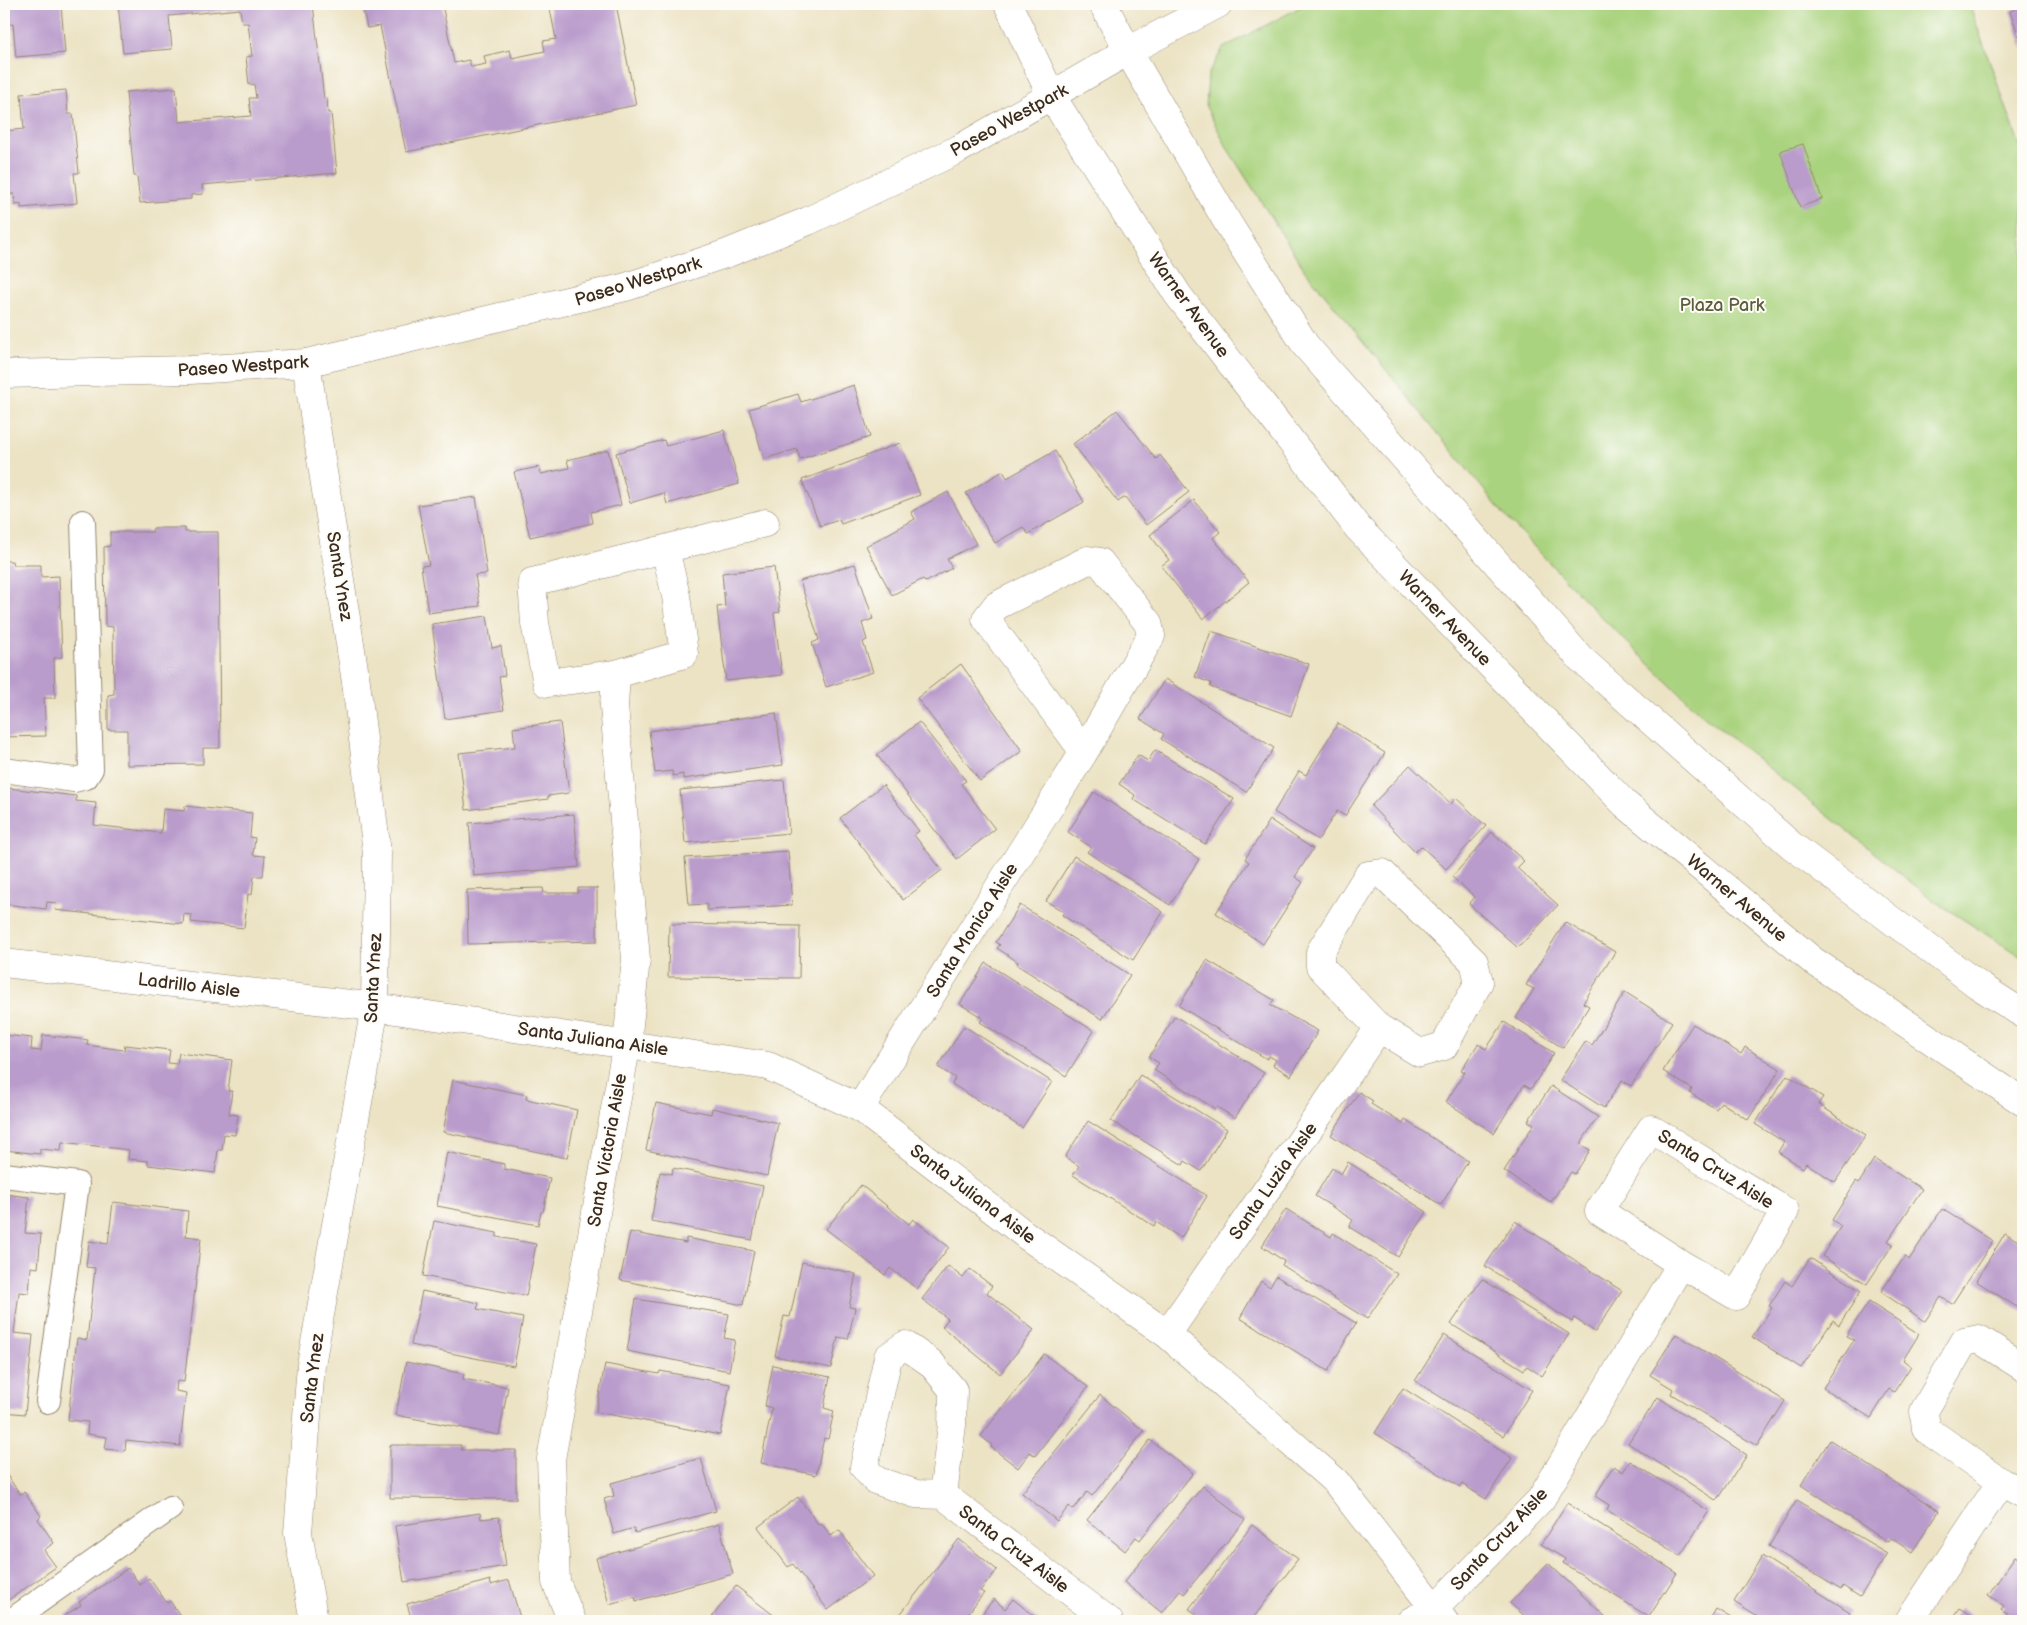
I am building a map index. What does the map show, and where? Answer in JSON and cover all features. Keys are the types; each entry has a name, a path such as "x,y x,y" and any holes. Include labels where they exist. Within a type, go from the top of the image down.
{"street":[{"name":"Warner Avenue","path":"1008,4 1052,97 1178,295 1358,528 1625,804 1812,960 2023,1102"},
{"path":"1103,4 1228,225 1306,346 1581,659 1791,844 1978,985 2023,1014"},
{"name":"Paseo Westpark","path":"4,374 190,370 306,363 626,287 728,254 808,221 959,149 1052,97 1128,51 1218,4"},
{"name":"Santa Ynez","path":"306,363 356,682 377,853 375,1007 311,1365 298,1533 314,1621"},
{"path":"665,549 676,596 684,654 616,674 547,683 535,623 532,582 765,523"},
{"name":"Santa Monica Aisle","path":"860,1108 1084,752 1151,636 1148,622 1100,562 1088,560 996,606 986,620 1084,752"},
{"name":"Santa Victoria Aisle","path":"572,1621 556,1582 551,1459 627,1043 636,959 614,706 616,674"},
{"path":"1382,873 1474,962 1478,982 1444,1046 1420,1053 1379,1028 1320,966 1320,952 1368,875 1382,873"},
{"name":"Ladrillo Aisle","path":"4,963 375,1007"},
{"name":"Santa Juliana Aisle","path":"375,1007 627,1043 768,1066 860,1108 1027,1236 1167,1334 1336,1482 1429,1617"},
{"name":"Santa Luzia Aisle","path":"1167,1334 1379,1028"},
{"name":"Santa Cruz Aisle","path":"1652,1129 1785,1211 1736,1296 1681,1264 1599,1211 1652,1129"},
{"name":"Santa Cruz Aisle","path":"1429,1617 1541,1498 1681,1264"},
{"path":"1909,1621 2012,1488 1926,1429 1924,1411 1964,1342 1979,1339 2023,1367"},
{"name":"Santa Cruz Aisle","path":"943,1495 952,1425 953,1390 931,1363 905,1345 888,1357 864,1467 875,1480 916,1494 943,1495 1108,1621"}],"lane":[{"path":"4,770 74,780 86,777 91,769 83,522"},
{"path":"4,1175 77,1184 48,1401"},
{"path":"11,1621 170,1508"}],"green space":[{"name":"Plaza Park","path":"1306,4 1969,4 2023,154 2023,958 1933,900 1699,712 1597,613 1506,517 1304,269 1229,151 1206,107 1208,75 1223,48"}],"building":[{"path":"4,4 61,4 65,53 16,57 13,24 4,25"},
{"path":"118,4 313,4 324,99 327,98 328,113 331,113 337,173 202,185 203,194 191,195 191,199 140,203 137,176 134,176 126,92 176,88 179,122 251,116 249,98 256,98 254,84 249,85 246,57 252,56 248,23 242,23 240,9 169,16 172,49 123,53"},
{"path":"362,4 442,4 454,63 469,60 471,67 486,64 484,56 510,50 512,58 545,51 543,41 556,39 549,4 616,4 636,105 406,152 380,26 367,28"},
{"path":"2023,6 2023,48 2010,11"},
{"path":"66,90 68,114 73,114 79,173 74,173 77,203 21,208 21,204 15,205 14,194 4,195 4,131 24,129 21,94"},
{"path":"1803,144 1822,199 1800,207 1780,151"},
{"path":"854,385 870,437 800,459 797,449 764,459 749,409 798,394 801,402"},
{"path":"1117,410 1156,459 1160,455 1189,492 1146,525 1125,497 1118,502 1073,444"},
{"path":"724,430 739,484 667,504 664,493 630,503 616,453 664,440 666,446"},
{"path":"900,443 920,495 841,524 839,520 820,526 802,480"},
{"path":"608,450 621,505 591,512 593,523 530,537 514,472 539,467 541,474 569,468 567,460"},
{"path":"1055,451 1084,502 1028,534 1023,527 995,543 966,493 1003,471 1007,478"},
{"path":"948,492 976,544 947,559 952,568 926,582 923,579 892,595 866,546 915,519 911,512"},
{"path":"476,497 487,574 475,575 480,606 428,613 421,566 429,565 418,505"},
{"path":"1194,500 1220,532 1213,538 1249,582 1203,619 1161,566 1169,560 1150,535"},
{"path":"153,528 185,528 185,532 218,532 220,748 203,748 203,764 127,765 127,730 108,730 108,695 114,694 113,627 105,626 104,547 110,546 110,532 152,532"},
{"path":"4,561 12,561 13,565 41,565 41,577 59,576 62,657 54,658 55,698 44,698 46,736 4,737"},
{"path":"855,564 873,619 862,623 867,640 863,642 873,672 826,687 812,643 819,640 800,581"},
{"path":"774,567 780,612 774,613 782,675 726,681 717,607 725,606 722,573"},
{"path":"487,616 492,648 501,646 505,676 499,677 504,710 445,719 432,624"},
{"path":"1211,631 1309,664 1291,716 1210,687 1211,683 1195,677"},
{"path":"961,664 1022,751 980,781 917,698"},
{"path":"1165,679 1274,748 1246,792 1161,739 1164,734 1140,719"},
{"path":"776,713 783,765 683,779 683,774 673,776 672,771 655,773 649,731"},
{"path":"560,722 569,793 548,796 548,799 466,810 459,753 515,747 513,728"},
{"path":"919,722 966,781 961,784 995,829 957,859 877,755"},
{"path":"1338,723 1385,753 1345,816 1337,811 1318,840 1274,812 1299,771 1306,775"},
{"path":"1155,750 1234,799 1205,844 1133,799 1135,795 1119,784 1138,755 1148,761"},
{"path":"1410,765 1451,804 1456,798 1486,826 1446,869 1421,846 1415,852 1371,806"},
{"path":"784,780 789,833 685,843 680,790"},
{"path":"883,785 919,831 914,835 942,870 903,900 840,818"},
{"path":"8,788 76,796 76,801 96,803 94,825 161,833 163,809 184,811 185,806 252,813 250,837 255,838 253,855 265,856 263,876 254,876 252,895 248,894 244,928 191,922 192,915 184,914 183,924 55,910 56,903 47,902 46,909 4,904 4,823"},
{"path":"1094,792 1199,859 1170,905 1087,852 1091,847 1068,832"},
{"path":"574,814 579,867 474,876 469,823"},
{"path":"1270,820 1313,849 1295,877 1303,882 1263,944 1216,913 1249,862 1245,859"},
{"path":"1492,832 1524,861 1517,868 1558,905 1518,948 1469,904 1475,897 1452,877"},
{"path":"788,851 792,905 707,910 707,904 689,905 685,858"},
{"path":"1074,856 1163,912 1133,960 1062,915 1064,912 1046,901"},
{"path":"543,888 544,893 578,893 578,888 597,888 597,941 468,944 467,890"},
{"path":"1020,905 1130,975 1102,1019 1017,965 1018,962 997,948 1000,945 996,942"},
{"path":"1565,922 1615,952 1583,1003 1589,1006 1563,1048 1516,1018 1534,989 1526,985"},
{"path":"669,924 800,926 799,978 668,977"},
{"path":"1207,960 1274,1000 1270,1005 1318,1031 1291,1076 1273,1065 1276,1060 1269,1056 1267,1059 1179,1006"},
{"path":"986,963 1094,1031 1066,1076 980,1022 983,1018 960,1004"},
{"path":"1625,992 1672,1022 1631,1086 1622,1080 1604,1108 1560,1080 1586,1041 1592,1045"},
{"path":"1175,1016 1264,1073 1235,1118 1217,1107 1215,1109 1154,1070 1159,1063 1149,1057"},
{"path":"1504,1022 1554,1053 1531,1089 1524,1085 1494,1133 1446,1102 1465,1072 1461,1070 1478,1044 1486,1049"},
{"path":"1693,1024 1741,1054 1745,1047 1780,1069 1748,1120 1721,1102 1716,1109 1690,1093 1692,1089 1663,1071"},
{"path":"964,1026 1052,1082 1022,1128 952,1084 955,1078 938,1067"},
{"path":"4,1035 32,1038 31,1050 41,1051 43,1035 88,1040 87,1045 124,1050 125,1045 170,1050 168,1063 177,1064 179,1053 232,1060 228,1091 232,1091 229,1114 238,1115 235,1135 224,1134 222,1150 218,1150 215,1173 148,1165 148,1161 128,1159 129,1150 62,1142 61,1151 40,1149 40,1154 4,1150"},
{"path":"1140,1075 1227,1129 1201,1171 1185,1161 1183,1165 1111,1121"},
{"path":"1787,1075 1823,1097 1818,1104 1866,1135 1835,1182 1806,1163 1803,1168 1778,1152 1784,1142 1755,1124"},
{"path":"453,1080 527,1095 526,1099 577,1110 567,1158 443,1132"},
{"path":"1551,1086 1598,1117 1580,1144 1590,1150 1575,1174 1571,1172 1551,1202 1504,1171 1534,1124 1528,1121"},
{"path":"1359,1092 1373,1101 1371,1104 1403,1124 1405,1120 1468,1161 1441,1205 1331,1135"},
{"path":"656,1103 711,1114 712,1108 778,1123 767,1176 646,1150"},
{"path":"1088,1121 1207,1196 1181,1238 1156,1222 1154,1226 1073,1175 1079,1166 1065,1157"},
{"path":"447,1152 504,1164 504,1169 550,1178 543,1212 541,1212 538,1225 437,1206"},
{"path":"1874,1159 1922,1189 1888,1241 1893,1244 1867,1284 1822,1256 1841,1226 1832,1220 1856,1181 1859,1183"},
{"path":"1348,1162 1427,1212 1398,1257 1349,1227 1353,1220 1315,1196 1332,1168 1341,1174"},
{"path":"673,1168 763,1186 752,1240 651,1221 660,1172 672,1174"},
{"path":"861,1185 909,1224 913,1219 949,1247 917,1289 890,1268 885,1275 826,1229"},
{"path":"4,1194 29,1197 25,1233 41,1234 38,1268 31,1267 29,1293 19,1292 14,1333 33,1335 25,1414 4,1412"},
{"path":"113,1202 188,1211 186,1236 201,1238 184,1382 177,1381 176,1391 186,1393 180,1446 126,1440 125,1451 105,1449 107,1437 87,1434 88,1422 68,1420 77,1338 87,1340 95,1268 86,1267 89,1241 108,1244"},
{"path":"1286,1209 1331,1237 1333,1233 1397,1274 1367,1319 1282,1265 1284,1261 1262,1246"},
{"path":"1942,1209 1993,1241 1952,1304 1941,1297 1925,1321 1881,1292 1905,1256 1909,1260"},
{"path":"434,1221 497,1233 497,1237 536,1244 526,1296 423,1276"},
{"path":"1515,1221 1622,1291 1595,1332 1574,1318 1572,1322 1485,1266"},
{"path":"630,1232 686,1243 686,1238 754,1251 743,1305 620,1280"},
{"path":"2005,1233 2023,1244 2023,1311 1976,1281"},
{"path":"1810,1258 1861,1291 1839,1325 1833,1320 1801,1368 1752,1337 1772,1308 1769,1306 1785,1281 1792,1286"},
{"path":"802,1262 856,1274 849,1307 855,1308 848,1339 838,1337 831,1368 775,1356 784,1316 790,1317"},
{"path":"948,1266 963,1278 970,1269 992,1286 987,1293 1034,1330 1000,1374 942,1327 948,1319 922,1299"},
{"path":"1276,1276 1356,1323 1328,1371 1240,1318 1261,1281 1270,1287"},
{"path":"1482,1279 1569,1334 1542,1376 1527,1366 1524,1370 1451,1324"},
{"path":"422,1291 479,1303 477,1309 523,1318 514,1366 411,1345"},
{"path":"636,1299 729,1314 724,1338 735,1340 729,1371 627,1351"},
{"path":"1869,1302 1919,1334 1903,1360 1911,1366 1894,1392 1889,1389 1871,1418 1823,1388 1854,1340 1846,1336"},
{"path":"1676,1334 1785,1401 1757,1446 1671,1394 1673,1389 1650,1375"},
{"path":"1444,1335 1532,1390 1503,1436 1415,1381"},
{"path":"1044,1354 1088,1387 1035,1456 1030,1452 1018,1468 991,1447 992,1445 981,1436"},
{"path":"406,1362 464,1374 463,1379 508,1387 499,1435 396,1415"},
{"path":"605,1364 659,1374 660,1371 730,1384 720,1435 596,1412"},
{"path":"773,1365 830,1377 824,1408 834,1411 828,1439 824,1438 816,1475 761,1463 772,1408 765,1406"},
{"path":"1403,1388 1512,1458 1486,1499 1462,1484 1460,1487 1375,1433"},
{"path":"1100,1395 1144,1431 1092,1496 1087,1492 1073,1510 1069,1506 1057,1521 1022,1493"},
{"path":"1658,1397 1747,1455 1717,1501 1628,1443"},
{"path":"1150,1440 1193,1473 1140,1540 1136,1537 1125,1551 1087,1520"},
{"path":"1830,1440 1939,1511 1912,1552 1891,1538 1888,1542 1801,1485"},
{"path":"390,1445 461,1445 461,1450 516,1450 516,1499 390,1498"},
{"path":"701,1458 716,1511 635,1533 634,1528 614,1534 604,1499 614,1496 611,1483"},
{"path":"1630,1461 1709,1511 1680,1556 1607,1510 1609,1505 1595,1496 1614,1466 1623,1472"},
{"path":"4,1471 20,1494 24,1492 41,1516 38,1519 54,1543 44,1550 56,1567 4,1603"},
{"path":"1203,1486 1245,1520 1184,1594 1180,1591 1162,1613 1124,1582"},
{"path":"798,1497 818,1524 821,1523 831,1536 839,1530 873,1576 828,1610 793,1564 788,1567 758,1527"},
{"path":"1797,1500 1887,1553 1860,1597 1843,1586 1841,1590 1769,1546"},
{"path":"1567,1503 1677,1573 1649,1617 1563,1563 1565,1559 1541,1544"},
{"path":"480,1513 481,1519 499,1517 506,1566 404,1582 395,1526"},
{"path":"719,1524 733,1574 636,1601 635,1597 609,1604 596,1558"},
{"path":"1252,1525 1298,1559 1251,1621 1206,1621 1189,1609"},
{"path":"959,1539 997,1570 980,1591 984,1593 962,1621 895,1621"},
{"path":"1762,1556 1850,1612 1844,1621 1764,1621 1734,1602"},
{"path":"2015,1556 2023,1561 2023,1621 2018,1621 2001,1610 2004,1606 1988,1596"},
{"path":"1548,1563 1610,1621 1530,1621 1510,1603"},
{"path":"128,1568 140,1585 149,1578 167,1603 170,1601 184,1621 68,1621 64,1616 81,1605 79,1602"},
{"path":"490,1580 491,1585 509,1580 521,1621 412,1621 407,1604"},
{"path":"736,1586 781,1621 709,1621"},
{"path":"994,1599 1005,1609 1013,1599 1040,1621 976,1621"},
{"path":"1960,1608 1981,1621 1951,1621"},
{"path":"1716,1609 1736,1621 1709,1621"}]}
